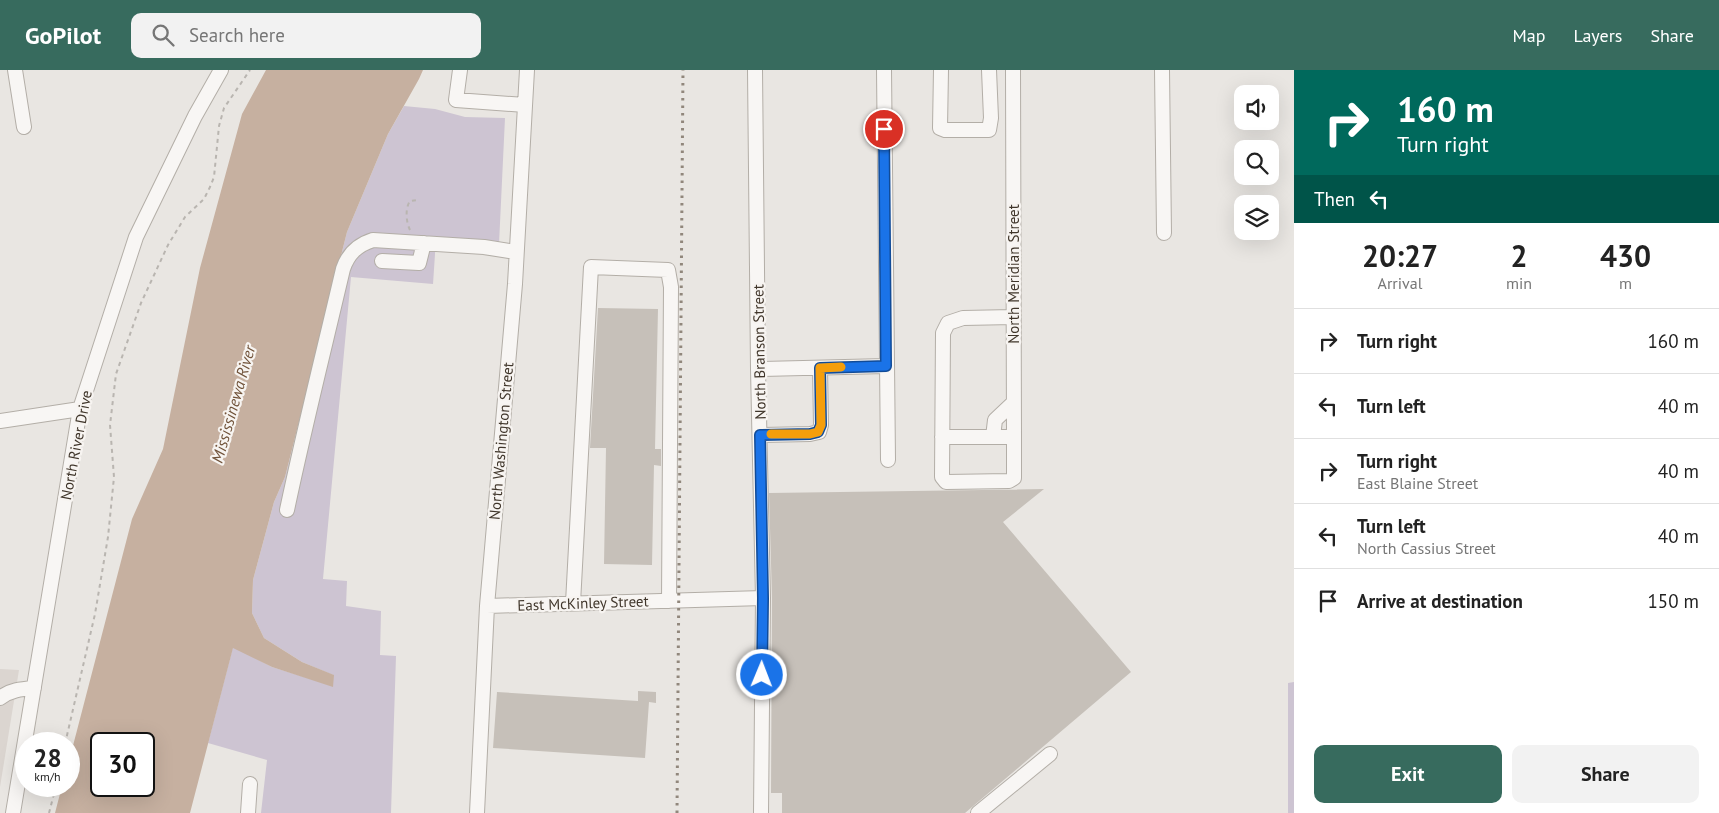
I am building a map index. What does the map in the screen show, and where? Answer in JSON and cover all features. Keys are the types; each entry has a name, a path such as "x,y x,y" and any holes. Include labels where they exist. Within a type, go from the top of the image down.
{"street":[{"path":"15,70 24,127"},
{"name":"North River Drive","path":"13,813 80,409 136,237 194,116 221,70"},
{"path":"460,70 456,100 525,105"},
{"name":"North Washington Street","path":"477,813 488,606 516,252 527,70"},
{"name":"North Branson Street","path":"755,70 758,369 763,598 761,813"},
{"path":"884,70 888,460"},
{"path":"941,70 940,128 946,130 988,130 991,118 989,70"},
{"name":"North Meridian Street","path":"942,437 942,477 946,482 1009,481 1014,478 1012,70"},
{"path":"1162,70 1164,233"},
{"path":"287,510 304,431 346,261 353,251 364,243 373,240 484,247 516,252"},
{"path":"382,261 418,263 420,242"},
{"path":"573,604 591,267 668,270 671,287 674,600"},
{"path":"1013,318 962,318 948,323 943,333 942,437 1014,436"},
{"path":"758,369 886,366"},
{"path":"760,435 810,434 818,432 821,425 820,368"},
{"path":"993,436 995,420 1013,403"},
{"path":"0,421 80,409"},
{"name":"East McKinley Street","path":"488,606 763,598"},
{"path":"0,698 17,690 34,688"},
{"path":"978,813 1050,754"},
{"path":"248,813 250,784"}],"path":[{"path":"68,732 95,614 108,537 114,477 110,425 116,374 140,303 168,245 185,217 204,199 210,187 214,177 219,126 224,108 250,70"},
{"path":"417,200 410,201 407,205 407,224 420,242"},
{"path":"50,813 54,797"}],"shaded area":[{"path":"404,106 435,109 465,117 505,118 499,244 436,239 433,284 351,277 323,579 347,581 346,606 381,611 380,655 396,656 391,813 261,813 267,760 208,743 233,647 272,667 333,686 333,675 302,662 264,638 252,613 253,580 274,502 285,477 347,232 388,134"},
{"path":"0,669 19,670 0,787"},
{"path":"1294,682 1294,813 1288,813 1288,683"}],"water":[{"name":"Mississinewa River","path":"266,70 423,70 388,134 347,232 285,477 274,502 253,580 252,613 264,638 302,662 334,675 333,687 272,667 233,648 190,813 55,813 59,797 80,797 80,732 77,732 132,519 163,449 200,268 242,114"}],"building":[{"path":"598,308 658,309 655,449 661,449 661,466 654,465 652,565 604,564 606,448 590,448"},
{"path":"1044,489 1003,522 1131,672 965,813 782,813 782,793 771,793 772,598 769,493"},
{"path":"638,691 656,692 656,703 649,702 645,758 493,748 497,692 638,701"}],"railway":[{"path":"677,813 683,70"}],"slow traffic":[{"path":"771,434 810,434 818,432 821,425 820,368 841,367"}],"route":[{"path":"762,675 763,598 760,435 810,434 818,432 821,425 820,368 886,366 884,129"}]}
